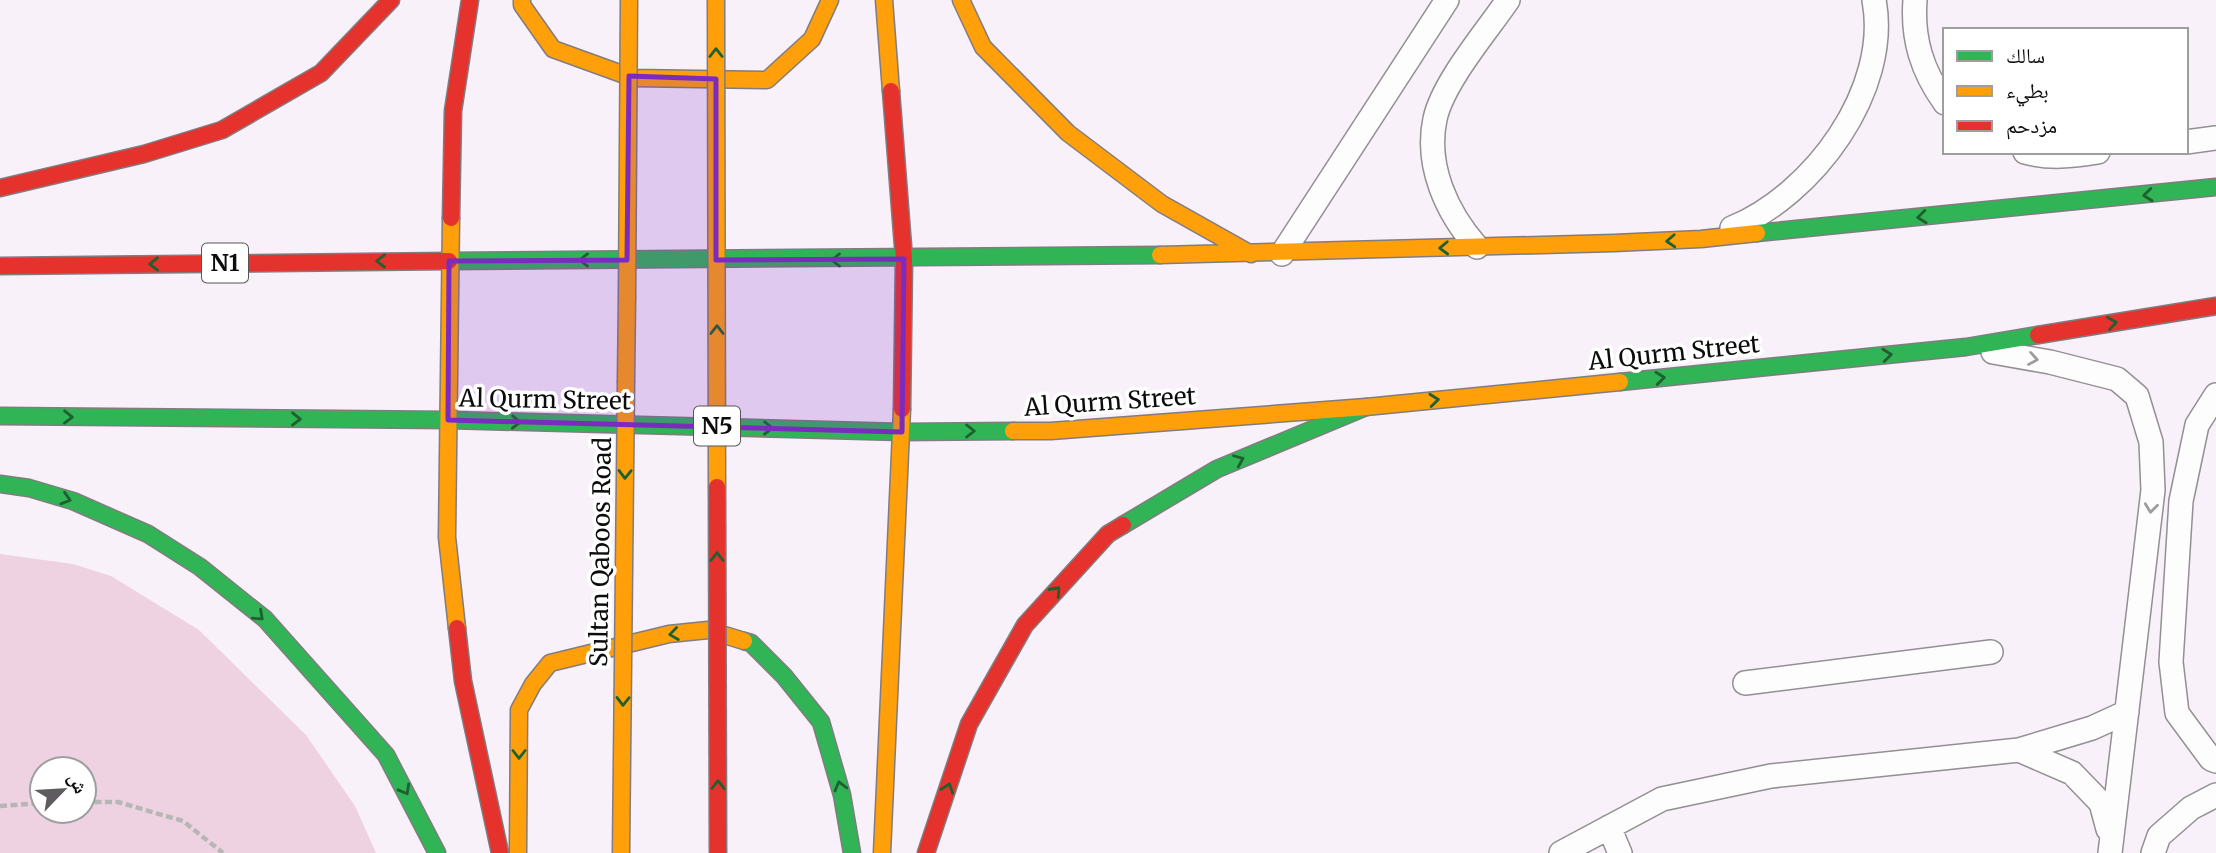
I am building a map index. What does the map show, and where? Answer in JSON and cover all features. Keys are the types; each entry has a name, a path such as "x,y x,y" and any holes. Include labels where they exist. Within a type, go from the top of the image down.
{"main road":[{"path":"0,188 144,154 222,130 321,73 391,0"},
{"path":"470,0 453,111 447,537 463,681 500,853"},
{"path":"522,0 522,5 553,49 633,78 767,80 812,39 830,0"},
{"name":"Sultan Qaboos Road","path":"621,853 629,0"},
{"name":"N5","path":"716,0 718,853"},
{"path":"882,853 902,432 904,260 884,0"},
{"path":"961,0 983,47 1068,133 1161,204 1251,254"},
{"path":"449,261 904,260 1282,254 1701,239 2216,187"},
{"name":"N1","path":"0,265 449,261"},
{"name":"Al Qurm Street","path":"0,416 448,420 902,432 1051,431 1366,407 1965,347 2216,306"},
{"path":"926,853 969,724 1025,625 1108,534 1217,469 1366,407"},
{"path":"0,484 29,488 73,501 148,534 200,567 265,619 386,755 437,853"},
{"path":"518,853 519,710 533,684 550,663 669,634 708,630 751,643 784,676 821,722 842,794 852,853"}],"lane":[{"path":"1282,254 1447,0"},
{"path":"1477,247 1462,229 1440,187 1434,153 1435,118 1455,78 1508,0"},
{"path":"1701,239 1736,226 1768,208 1798,185 1823,158 1861,96 1873,60 1877,15 1874,0"},
{"path":"1915,0 1914,23 1919,54 1930,82 1943,100"},
{"path":"2188,142 2216,138"},
{"path":"2042,154 2067,157 2086,154"},
{"path":"1965,347 2050,362 2117,379 2137,396 2151,442 2153,490 2111,847"},
{"path":"2216,395 2197,425 2181,501 2171,662 2177,713 2211,759 2216,761"},
{"path":"1745,683 1991,652"},
{"path":"1561,853 1662,799 1771,776 2020,750 2092,728 2127,712"},
{"path":"2020,750 2072,773 2101,803 2111,847"},
{"path":"2153,853 2159,836 2191,808 2216,795"},
{"path":"1609,827 1620,853"}],"path":[{"path":"98,803 118,802 183,821 223,853"},
{"path":"0,806 28,804"}],"highlighted area":[{"path":"629,76 716,79 716,260 904,259 902,432 448,420 449,261 627,260"}],"shaded area":[{"path":"0,554 73,564 111,576 199,630 306,735 355,806 376,853 0,853"}],"traffic: fast":[{"path":"1757,233 2216,187"},
{"path":"449,261 1160,255"},
{"path":"1620,382 1966,347 2038,335"},
{"path":"1123,525 1217,469 1366,407"},
{"path":"0,416 448,420"},
{"path":"448,420 902,432 1013,431"},
{"path":"0,484 29,488 73,501 148,534 200,567 265,619 386,755 437,853"},
{"path":"744,641 751,643 784,676 821,722 842,795 852,853"}],"traffic: slow":[{"path":"522,0 522,5 553,49 633,78 767,80 812,39 830,0"},
{"path":"627,297 629,0"},
{"path":"716,0 717,487"},
{"path":"884,0 891,91"},
{"path":"961,0 983,47 1068,133 1162,204 1251,254"},
{"path":"451,218 447,537 457,628"},
{"path":"1160,255 1614,243 1757,233"},
{"path":"626,381 627,297"},
{"path":"621,853 626,381"},
{"path":"1013,431 1051,431 1366,407 1620,382"},
{"path":"882,853 902,409"},
{"path":"518,853 519,710 533,684 550,663 669,634 708,630 744,641"}],"traffic: jam":[{"path":"0,188 144,154 222,130 321,73 391,0"},
{"path":"451,218 453,111 470,0"},
{"path":"891,91 904,259 902,409"},
{"path":"0,266 449,261"},
{"path":"2038,335 2216,306"},
{"path":"717,487 718,853"},
{"path":"926,853 969,724 1025,625 1108,534 1123,525"},
{"path":"457,628 463,681 500,853"}]}
